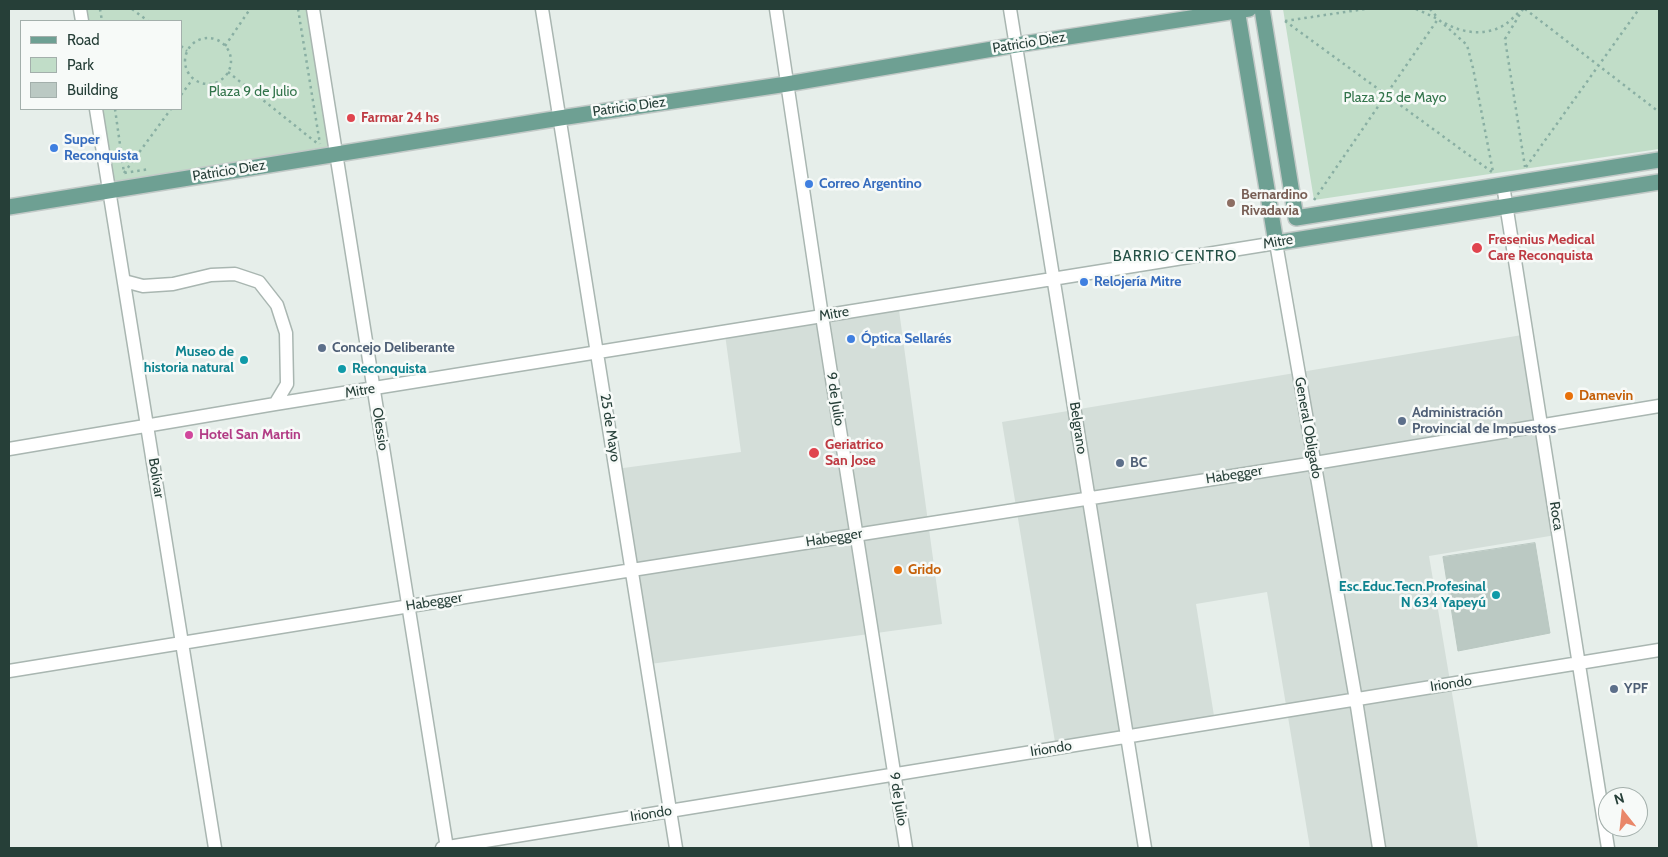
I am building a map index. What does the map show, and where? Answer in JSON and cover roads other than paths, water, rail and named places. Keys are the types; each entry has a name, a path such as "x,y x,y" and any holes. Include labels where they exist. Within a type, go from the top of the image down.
{"main road":[{"name":"Patricio Diez","path":"9,207 560,118 787,84 1241,9"},
{"name":"General Obligado","path":"1241,9 1276,243"},
{"name":"Mitre","path":"1262,9 1296,218 1659,160"},
{"name":"Mitre","path":"1276,243 1659,182"}],"street":[{"name":"Olessio","path":"313,9 447,848"},
{"name":"25 de Mayo","path":"542,9 676,848"},
{"name":"9 de Julio","path":"776,9 822,316 906,848"},
{"name":"Belgrano","path":"1010,9 1144,848"},
{"name":"Bolívar","path":"96,110 215,848"},
{"name":"Roca","path":"1503,185 1608,848"},
{"name":"Mitre","path":"9,449 274,404 1276,243"},
{"name":"General Obligado","path":"1276,243 1356,700 1379,848"},
{"path":"124,281 143,286 173,284 211,275 235,274 259,282 277,305 286,333 287,384 274,404"},
{"name":"Habegger","path":"9,671 1089,497 1314,463 1659,406"},
{"name":"Iriondo","path":"442,848 1659,650"}],"place":[{"name":"Farmar 24 hs","path":"351,118"},
{"name":"Super Reconquista","path":"54,148"},
{"name":"Correo Argentino","path":"809,184"},
{"name":"Bernardino Rivadavia","path":"1231,203"},
{"name":"Fresenius Medical Care Reconquista","path":"1477,248"},
{"name":"Relojería Mitre","path":"1084,282"},
{"name":"Óptica Sellarés","path":"851,339"},
{"name":"Concejo Deliberante","path":"322,348"},
{"name":"Museo de historia natural","path":"244,360"},
{"name":"Reconquista","path":"342,369"},
{"name":"Damevin","path":"1569,396"},
{"name":"Administración Provincial de Impuestos","path":"1402,421"},
{"name":"Hotel San Martin","path":"189,435"},
{"name":"Geriatrico San Jose","path":"814,453"},
{"name":"BC","path":"1120,463"},
{"name":"Grido","path":"898,570"},
{"name":"Esc.Educ.Tecn.Profesinal N 634 Yapeyú","path":"1496,595"},
{"name":"YPF","path":"1614,689"}],"district":[{"name":"BARRIO CENTRO","path":"1175,257"}],"park label":[{"name":"Plaza 9 de Julio","path":"253,92"},
{"name":"Plaza 25 de Mayo","path":"1395,98"}]}
